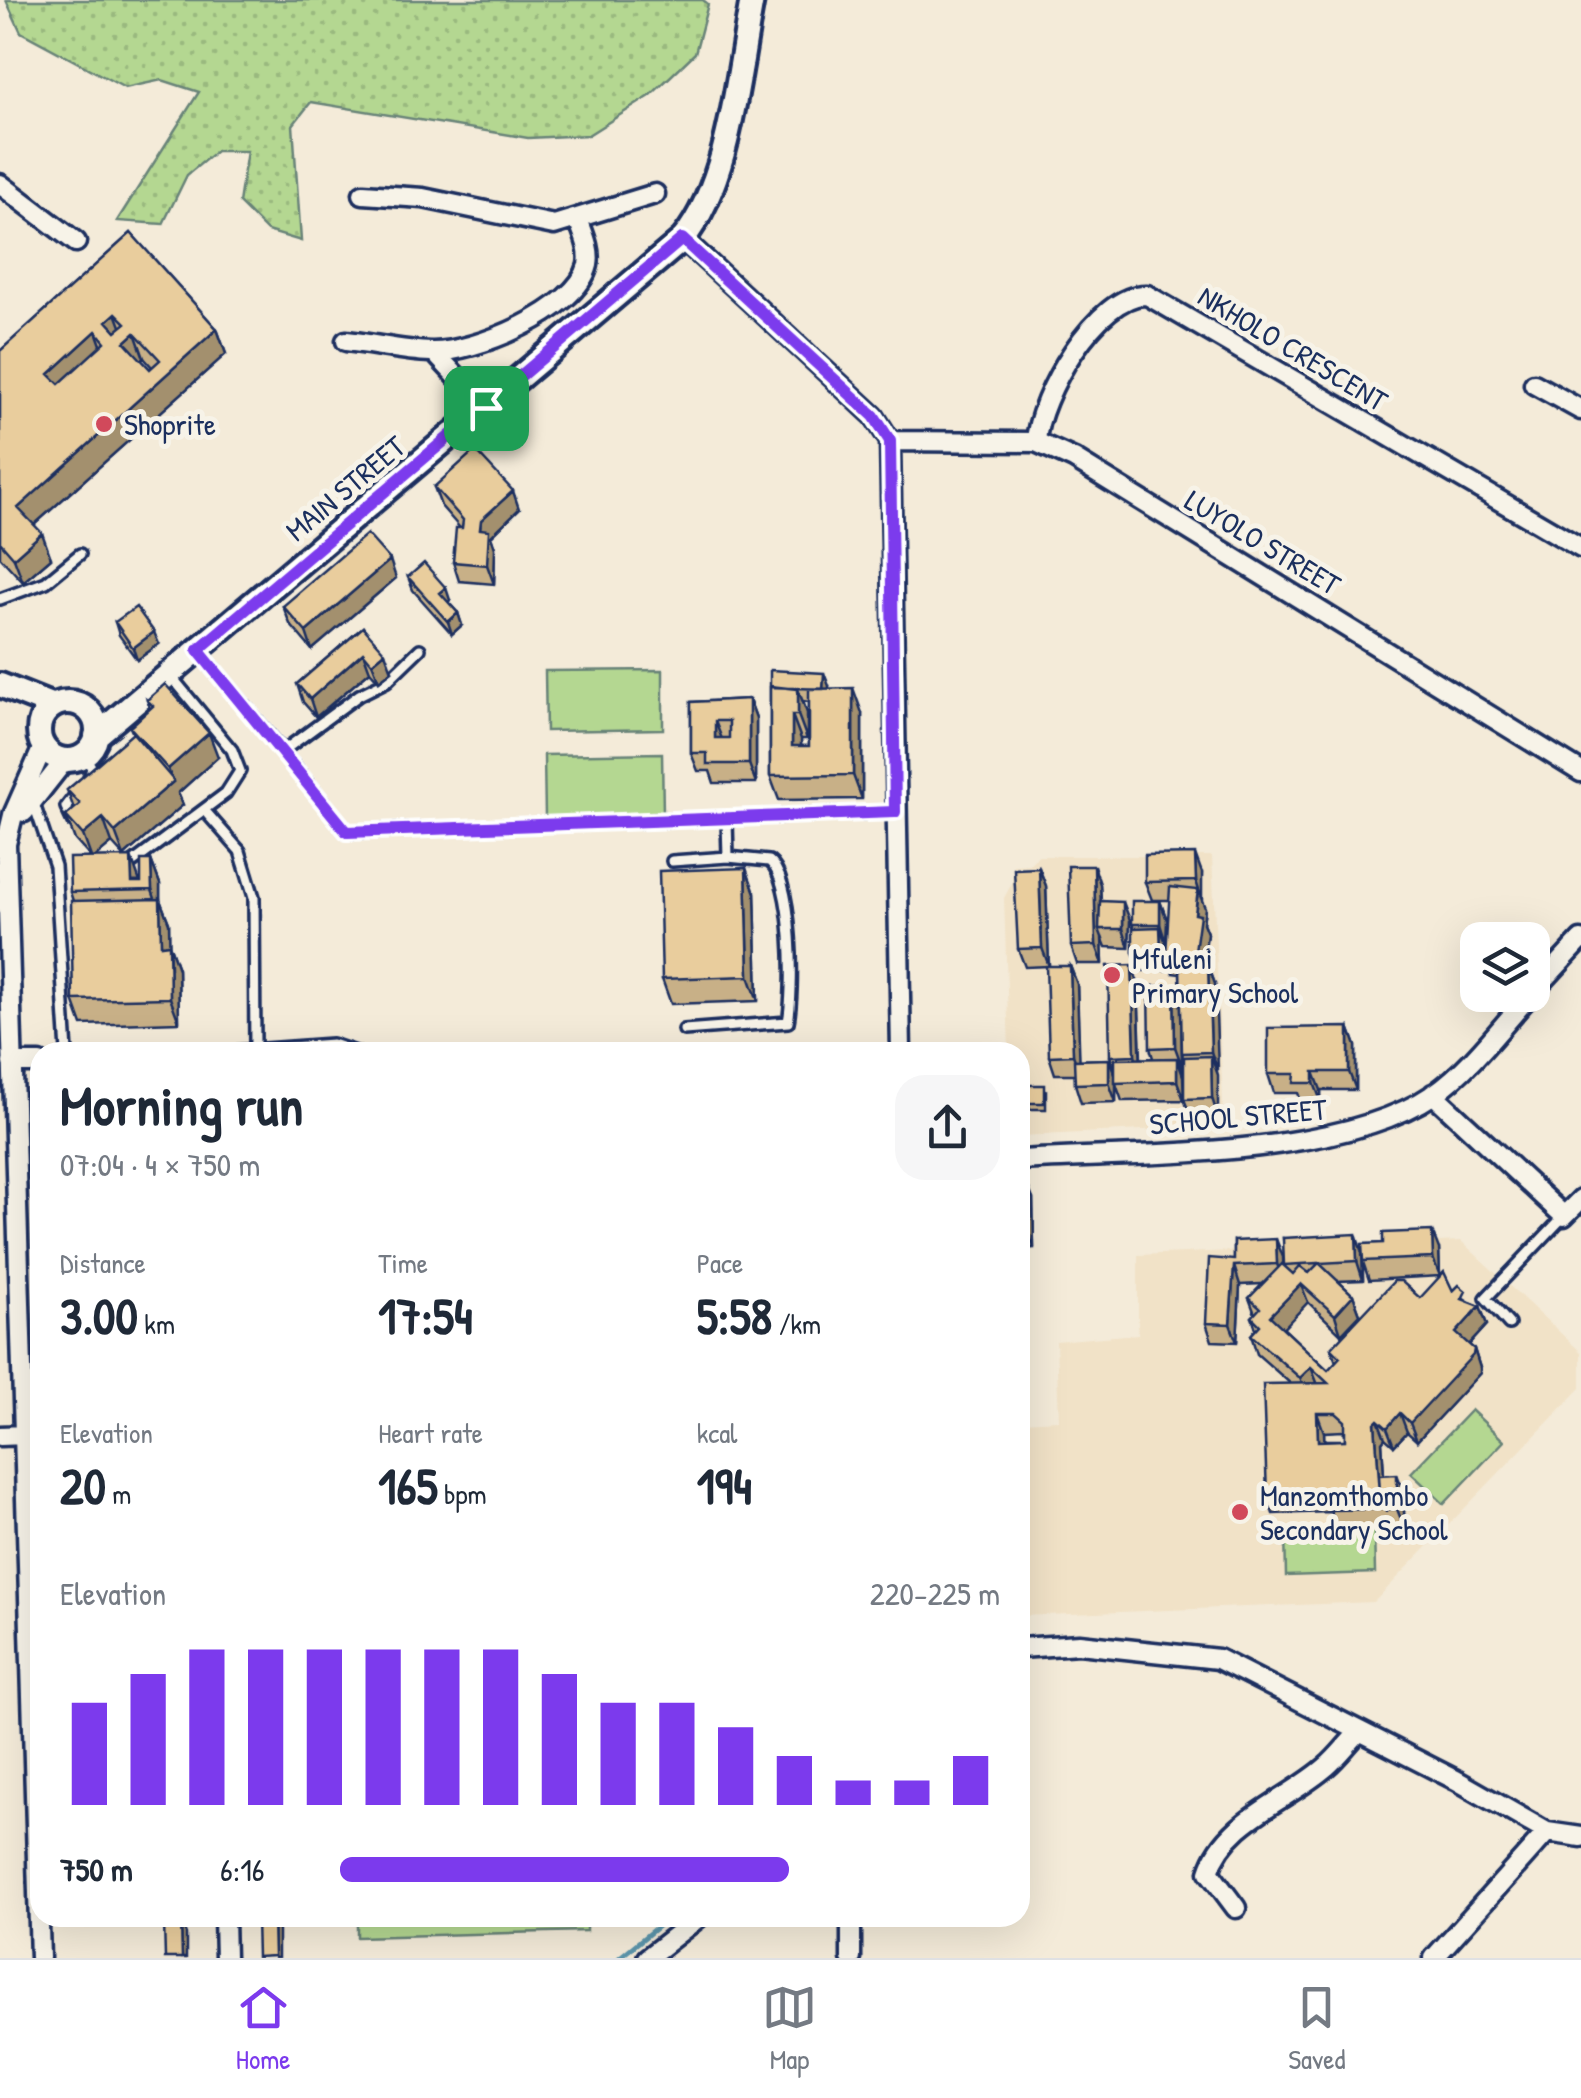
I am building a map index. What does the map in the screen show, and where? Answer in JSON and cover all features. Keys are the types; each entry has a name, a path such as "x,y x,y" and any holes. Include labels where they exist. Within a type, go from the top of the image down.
{"street":[{"name":"MAIN STREET","path":"82,750 682,239 700,217 712,184 752,0"},
{"path":"0,184 76,242"},
{"path":"364,194 423,198 540,224 578,219 656,194"},
{"path":"346,341 434,352 516,332 543,315 588,266 588,246 578,219"},
{"path":"682,239 874,416 890,441 901,1042"},
{"name":"NKHOLO CRESCENT","path":"1036,442 1041,412 1090,330 1104,312 1127,296 1147,295 1581,548"},
{"path":"434,352 486,408"},
{"path":"1534,384 1581,410"},
{"name":"LUYOLO STREET","path":"890,441 1036,442 1074,459 1581,772"},
{"name":"MAIN STREET","path":"5,689 53,706 70,703 88,711 134,702"},
{"path":"5,689 41,740 82,750"},
{"path":"30,1524 12,1064 8,832 53,706"},
{"path":"8,832 82,750 88,711"},
{"name":"SCHOOL STREET","path":"1550,973 1581,940"},
{"name":"SCHOOL STREET","path":"1030,1159 1325,1137 1366,1127 1433,1094 1453,1079 1514,1012"},
{"path":"12,1064 30,1063"},
{"path":"1433,1094 1564,1216 1581,1199"},
{"path":"0,1248 20,1248"},
{"path":"0,1436 26,1435"},
{"path":"1030,1647 1079,1644 1218,1660 1546,1832 1581,1837"},
{"path":"1236,1908 1208,1872 1214,1854 1251,1820 1326,1768 1359,1732"},
{"path":"1434,1958 1546,1832"},
{"path":"40,1927 40,1958"},
{"path":"224,1927 224,1958"},
{"path":"647,1958 687,1927"},
{"path":"851,1927 851,1958"}],"lane":[{"path":"0,599 34,589 80,554"},
{"path":"281,750 359,695 387,681 420,649"},
{"path":"198,650 347,832 895,812"},
{"path":"111,866 128,866 234,783 240,762 169,674"},
{"path":"80,830 65,813 66,806 90,776 92,768 82,750"},
{"path":"33,800 55,866 67,1042"},
{"path":"204,810 240,851 254,897 255,1042"},
{"path":"726,820 728,858"},
{"path":"672,861 768,861 784,880 790,1020 783,1025 684,1030"},
{"path":"1509,1324 1486,1300 1564,1216"}],"shaded area":[{"name":"Mfuleni Primary School","path":"1038,856 1212,856 1224,1126 1030,1136 1030,1042 1009,1042 1004,898 1012,883 1013,865 1030,864"},
{"name":"Manzomthombo Secondary School","path":"1461,1241 1581,1352 1581,1388 1374,1602 1030,1616 1030,1421 1059,1420 1056,1341 1138,1334 1138,1255"}],"green space":[{"path":"6,0 703,0 708,4 695,53 650,96 588,135 528,138 311,102 293,125 301,241 267,231 239,203 247,151 216,151 187,175 163,224 117,221 199,92 162,80 125,88 21,32"},
{"path":"663,670 663,729 546,731 545,671"},
{"path":"662,753 663,815 545,817 544,755"},
{"path":"1471,1410 1504,1441 1444,1504 1411,1473"},
{"path":"1374,1528 1375,1573 1286,1576 1285,1531"},
{"path":"357,1927 586,1927 586,1931 357,1937"}],"building":[{"path":"131,233 217,329 18,508 42,533 14,558 0,542 0,351","holes":["116,313 126,323 116,331 107,321","96,331 105,342 59,384 49,374","135,333 160,360 150,369 125,342"]},
{"path":"475,450 513,491 481,520 480,529 489,530 487,565 453,562 456,528 462,528 463,520 434,487"},
{"path":"367,534 390,560 306,632 283,606"},
{"path":"424,563 446,588 440,593 458,613 448,622 408,577"},
{"path":"136,607 154,632 133,648 115,622"},
{"path":"363,627 385,652 372,663 363,652 310,699 297,684"},
{"path":"770,670 824,673 823,689 770,687"},
{"path":"165,684 209,733 168,769 130,727 153,706 147,700"},
{"path":"770,686 798,689 798,715 792,715 792,746 809,746 809,689 853,688 853,775 770,776"},
{"path":"749,699 749,764 707,764 707,753 691,753 691,702","holes":["715,721 729,721 729,738 715,738"]},
{"path":"133,733 174,781 115,832 103,818 83,835 66,816 80,804 67,790"},
{"path":"1195,854 1196,881 1145,882 1145,855"},
{"path":"131,857 132,882 141,882 141,860 151,860 152,890 70,892 69,858"},
{"path":"1068,866 1094,866 1096,945 1071,946"},
{"path":"746,868 749,976 662,979 659,871"},
{"path":"1039,868 1042,948 1018,949 1014,869"},
{"path":"1170,887 1198,890 1195,914 1200,915 1194,958 1166,955"},
{"path":"160,899 161,945 169,944 170,998 73,1000 71,901"},
{"path":"1100,901 1123,902 1123,929 1099,929"},
{"path":"1132,901 1160,901 1160,924 1132,924"},
{"path":"1160,927 1161,951 1133,952 1133,928"},
{"path":"1132,965 1135,1055 1110,1056 1108,966"},
{"path":"1208,965 1211,1052 1182,1053 1180,966"},
{"path":"1046,966 1070,966 1073,1055 1049,1056"},
{"path":"1149,986 1174,986 1175,1047 1150,1048"},
{"path":"1349,1027 1349,1072 1314,1072 1314,1083 1294,1083 1295,1074 1268,1074 1268,1028"},
{"path":"1211,1056 1212,1098 1184,1099 1184,1057"},
{"path":"1177,1058 1177,1081 1115,1083 1115,1059"},
{"path":"1109,1059 1109,1083 1075,1084 1074,1060"},
{"path":"1030,1085 1044,1085 1044,1103 1030,1103"},
{"path":"1432,1231 1433,1258 1363,1261 1362,1244 1383,1243 1383,1233"},
{"path":"1356,1234 1357,1261 1284,1265 1283,1238"},
{"path":"1276,1239 1277,1264 1234,1266 1230,1324 1206,1323 1209,1258 1234,1260 1234,1241"},
{"path":"1319,1263 1353,1295 1335,1315 1301,1284 1270,1316 1328,1370 1340,1357 1331,1348 1394,1281 1401,1281 1420,1298 1444,1272 1453,1291 1459,1285 1466,1291 1462,1299 1480,1306 1456,1333 1474,1349 1473,1355 1410,1423 1400,1413 1387,1428 1378,1420 1375,1423 1380,1493 1379,1475 1397,1474 1397,1509 1330,1510 1330,1493 1267,1495 1263,1384 1328,1383 1311,1367 1300,1378 1251,1335 1260,1325 1252,1317 1260,1308 1249,1298 1282,1264 1293,1274 1300,1266 1309,1273","holes":["1317,1413 1336,1413 1345,1421 1345,1440 1318,1441"]},
{"path":"164,1927 181,1927 182,1958 165,1958"},
{"path":"256,1927 273,1927 274,1956 257,1957"}],"waterway":[{"path":"619,1958 657,1927"}],"place":[{"name":"Shoprite","path":"104,424"},
{"name":"Mfuleni Primary School","path":"1112,975"},
{"name":"Manzomthombo Secondary School","path":"1240,1512"}],"route":[{"path":"682,239 727,276 874,416 890,441 895,812 347,832 198,650 486,408 682,239"}]}
